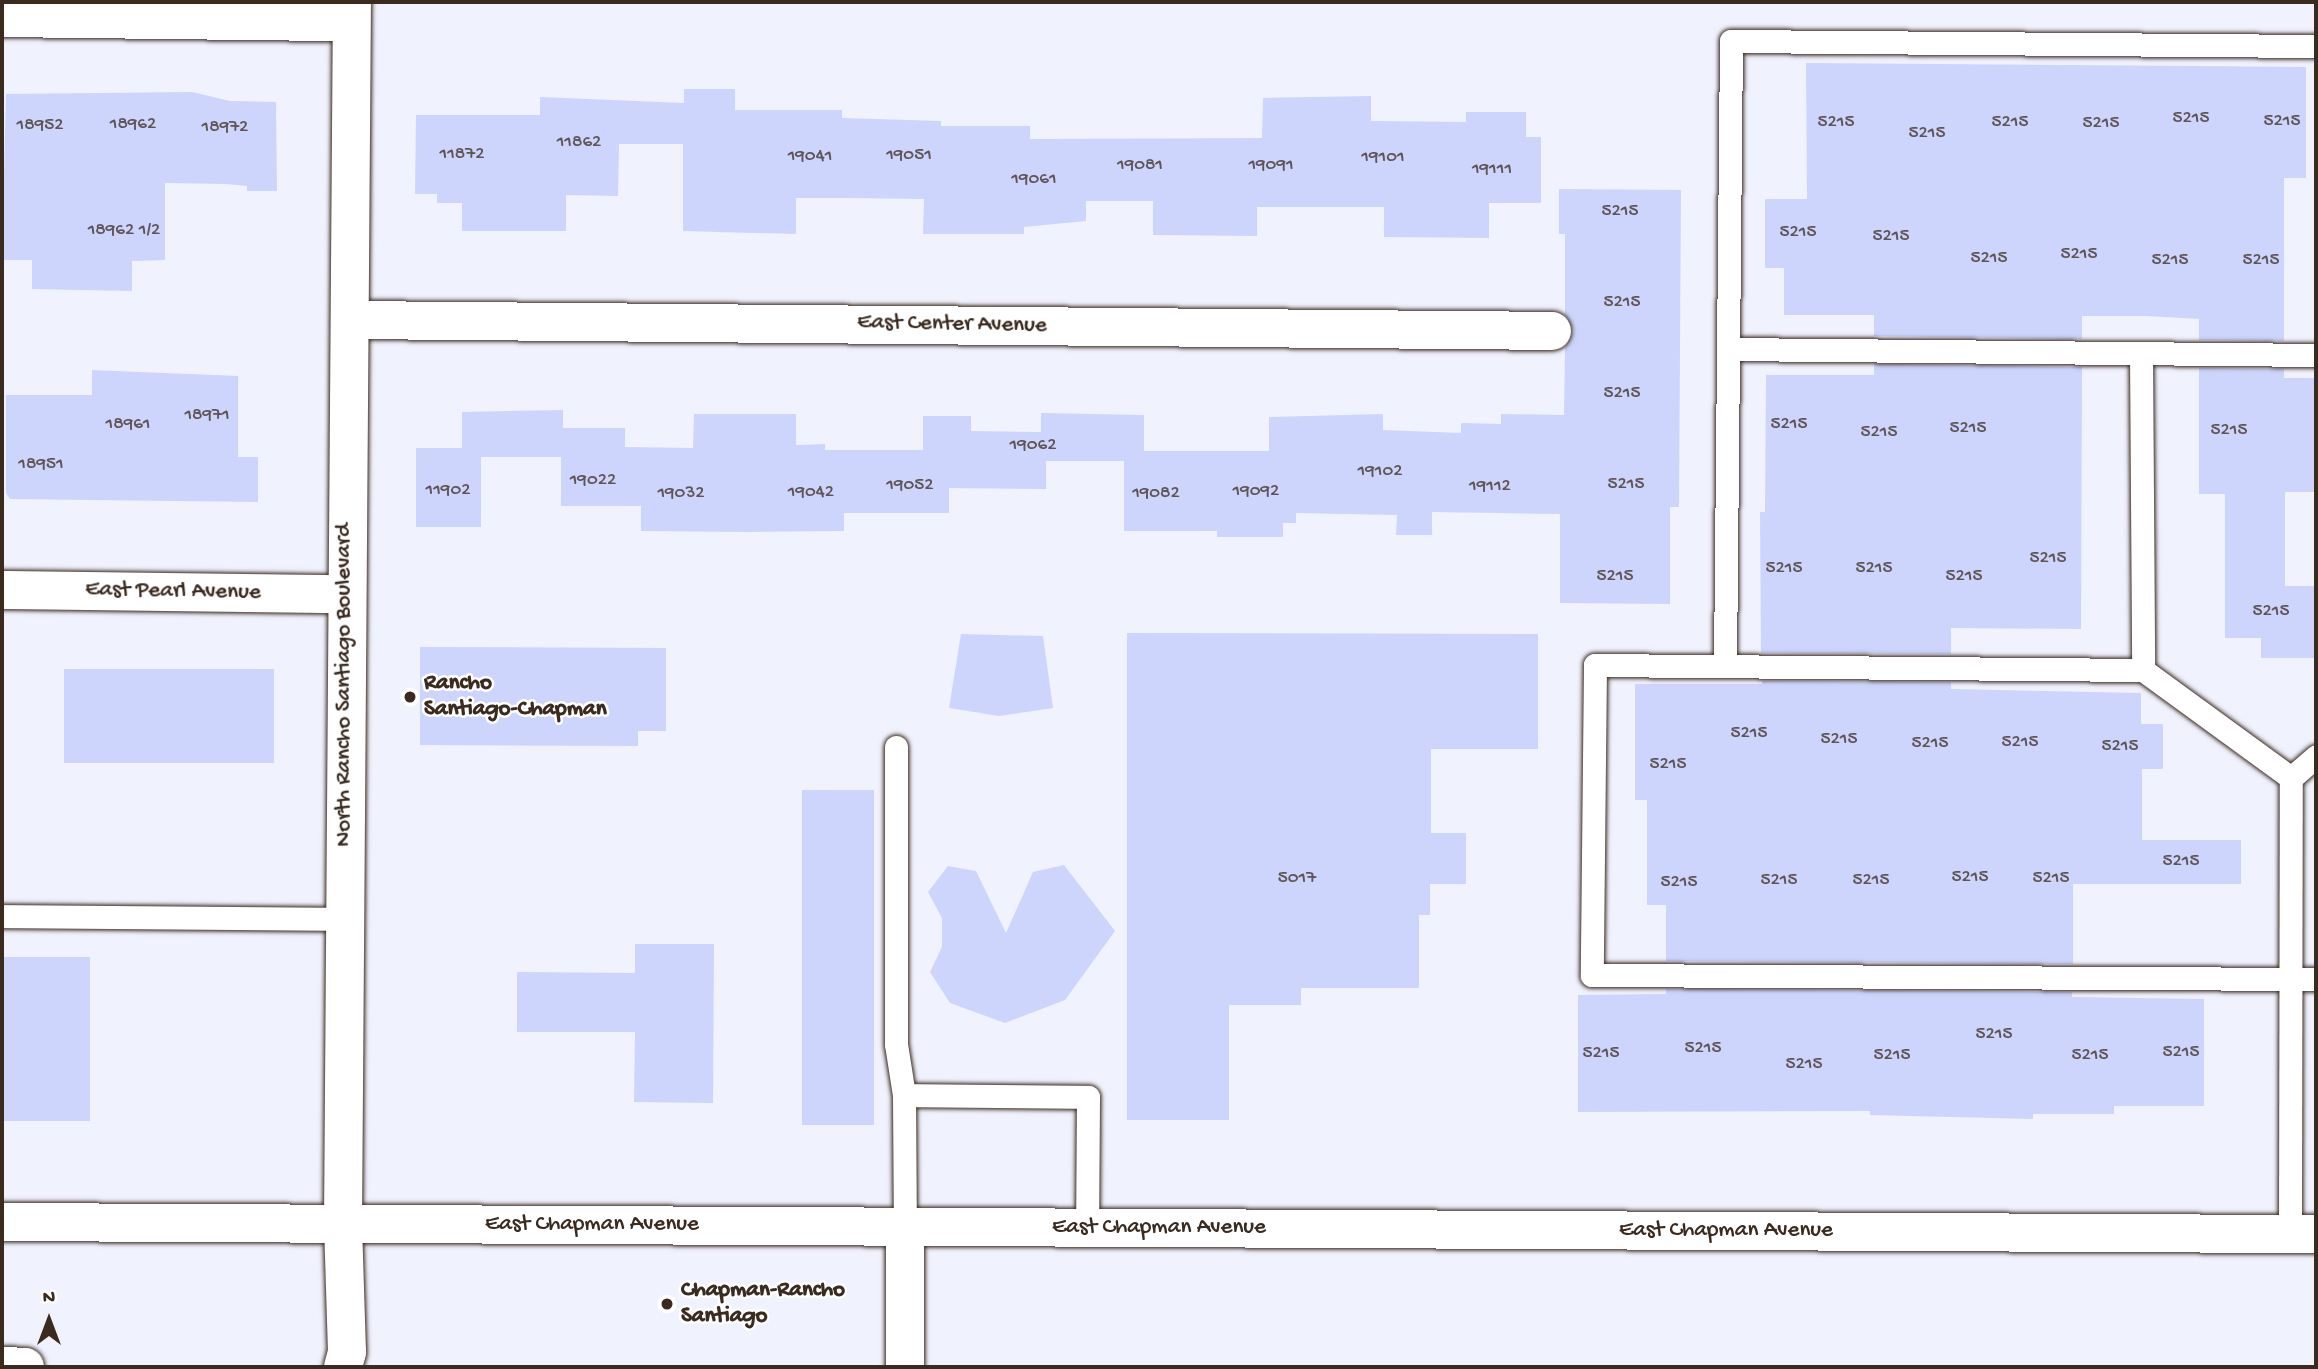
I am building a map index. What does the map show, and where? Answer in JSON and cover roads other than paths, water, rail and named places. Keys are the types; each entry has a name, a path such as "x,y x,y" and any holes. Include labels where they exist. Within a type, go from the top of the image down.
{"street":[{"path":"2,18 351,12"},
{"name":"North Rancho Santiago Boulevard","path":"343,1367 347,1352 343,1223 345,594 351,320 351,12"},
{"name":"East Center Avenue","path":"351,320 1552,331"},
{"name":"East Pearl Avenue","path":"2,590 345,594"},
{"name":"East Chapman Avenue","path":"2,1222 2303,1233"},
{"path":"905,1226 905,1367"},
{"path":"2,1366 25,1367"}],"lane":[{"path":"1725,666 1731,41 2316,46"},
{"path":"1728,349 2316,355"},
{"path":"2141,353 2143,670"},
{"path":"2291,778 2143,670 1595,665 1592,975 2316,979"},
{"path":"896,747 896,1044 904,1095 905,1226"},
{"path":"2303,1233 2290,979 2291,778 2316,756"},
{"path":"2,916 344,919"},
{"path":"904,1095 1088,1097 1087,1227"}],"place":[{"name":"Rancho Santiago-Chapman","path":"410,697"},
{"name":"Chapman-Rancho Santiago","path":"667,1304"}]}
